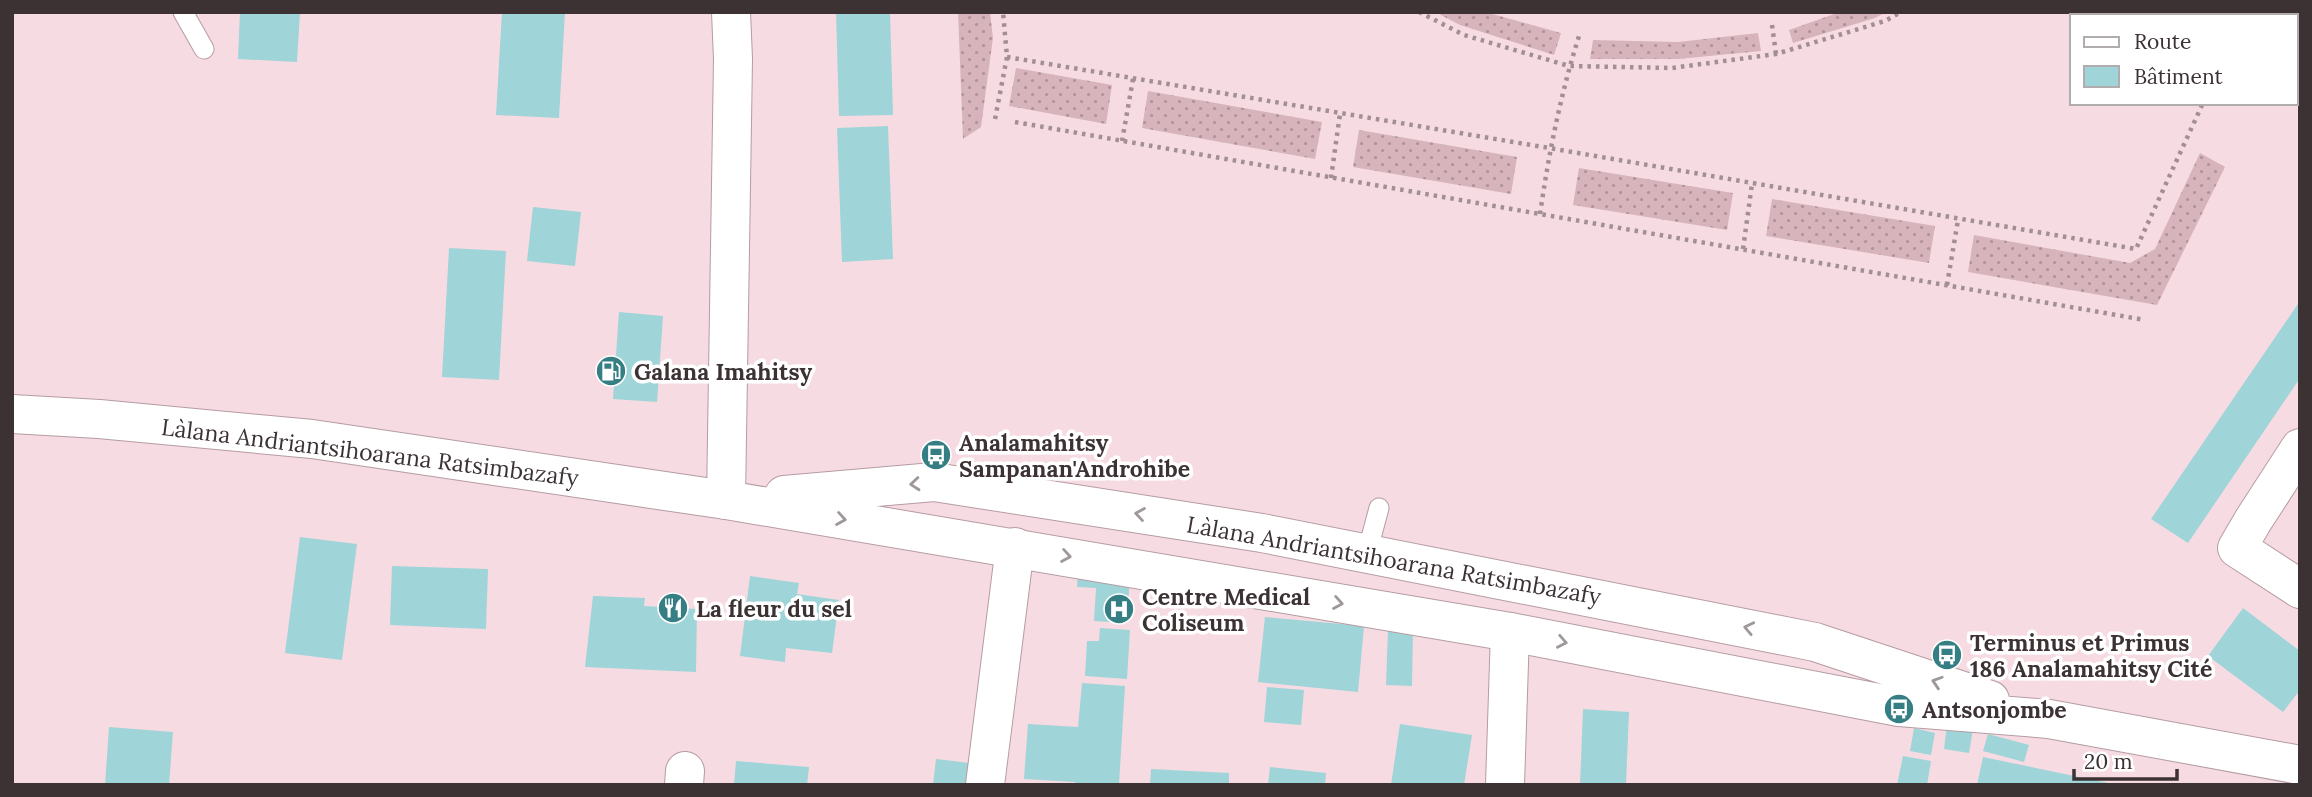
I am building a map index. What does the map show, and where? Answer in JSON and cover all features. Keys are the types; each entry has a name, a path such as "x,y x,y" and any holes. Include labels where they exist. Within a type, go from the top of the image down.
{"main road":[{"path":"726,500 733,59 731,12"},
{"name":"Làlana Andriantsihoarana Ratsimbazafy","path":"12,414 99,419 312,439 726,500 1510,632 1899,707 2049,719 2300,765"},
{"path":"2300,448 2237,548 2300,589"},
{"name":"Làlana Andriantsihoarana Ratsimbazafy","path":"726,500 934,482 1262,533 1815,642 2049,719"},
{"path":"985,785 1015,547"},
{"path":"1504,785 1510,632"}],"lane":[{"path":"183,12 204,49"},
{"path":"1367,553 1379,508"}],"path":[{"path":"995,119 1007,57 1003,12"},
{"path":"1419,12 1464,35 1569,66 1672,68 1776,54 1885,21 1901,12"},
{"path":"1772,25 1776,54"},
{"path":"1540,214 1549,148 1580,33"},
{"path":"1007,57 2136,249 2202,105"},
{"path":"1122,141 1133,79"},
{"path":"1331,178 1340,114"},
{"path":"1015,122 2145,320"},
{"path":"1743,249 1752,184"},
{"path":"1947,285 1958,220"}],"shaded area":[{"path":"958,12 990,12 993,38 981,127 963,139"},
{"path":"1435,12 1485,12 1561,33 1554,55 1460,25"},
{"path":"1840,12 1886,12 1875,18 1793,43 1789,30"},
{"path":"1758,33 1761,51 1678,59 1590,59 1593,40 1678,42"},
{"path":"1016,68 1112,85 1106,124 1009,106"},
{"path":"1148,91 1322,122 1315,159 1142,128"},
{"path":"1359,130 1517,157 1511,194 1353,167"},
{"path":"2200,153 2225,167 2157,305 1968,272 1974,235 2130,263 2155,249"},
{"path":"1579,168 1733,193 1727,230 1573,205"},
{"path":"1772,199 1935,226 1929,263 1766,236"}],"building":[{"path":"240,12 300,12 297,62 238,59"},
{"path":"502,12 565,12 559,118 496,115"},
{"path":"836,12 890,12 893,115 839,116"},
{"path":"888,126 893,259 842,262 837,128"},
{"path":"533,207 581,212 575,266 527,261"},
{"path":"449,248 506,251 499,380 442,377"},
{"path":"2300,301 2300,378 2188,543 2151,519"},
{"path":"619,312 663,316 657,402 613,399"},
{"path":"300,537 357,544 342,660 285,653"},
{"path":"392,566 488,569 486,629 390,625"},
{"path":"1078,572 1130,574 1127,623 1094,621 1096,588 1077,587"},
{"path":"750,576 799,583 797,594 839,600 832,653 786,648 785,662 740,656"},
{"path":"593,596 645,598 644,606 697,609 696,672 585,667"},
{"path":"2243,608 2300,651 2300,690 2283,712 2208,656"},
{"path":"1265,617 1364,626 1358,692 1258,682"},
{"path":"1100,628 1130,630 1127,679 1085,676 1087,641 1099,641"},
{"path":"1388,630 1413,631 1412,686 1386,685"},
{"path":"1082,683 1125,686 1119,785 1075,785 1075,782 1024,779 1028,724 1078,727"},
{"path":"1267,687 1304,690 1301,725 1264,722"},
{"path":"1583,709 1629,712 1626,785 1580,785"},
{"path":"1400,724 1472,735 1464,785 1391,785"},
{"path":"1947,725 1973,729 1969,753 1944,749"},
{"path":"109,727 173,732 169,785 105,785"},
{"path":"1914,728 1935,733 1931,755 1910,751"},
{"path":"1988,734 2029,745 2024,762 1983,751"},
{"path":"1903,756 1931,761 1927,785 1897,785"},
{"path":"1983,757 2113,784 1977,785"},
{"path":"936,759 978,764 976,785 933,785"},
{"path":"736,761 809,767 807,785 734,785"},
{"path":"1270,767 1326,773 1325,785 1268,785"},
{"path":"1151,769 1229,773 1229,785 1150,785"}],"place":[{"name":"Galana Imahitsy","path":"611,371"},
{"name":"Analamahitsy Sampanan'Androhibe","path":"936,455"},
{"name":"La fleur du sel","path":"673,608"},
{"name":"Centre Medical Coliseum","path":"1119,609"},
{"name":"Terminus et Primus 186 Analamahitsy Cité","path":"1947,655"},
{"name":"Antsonjombe","path":"1899,709"}]}
